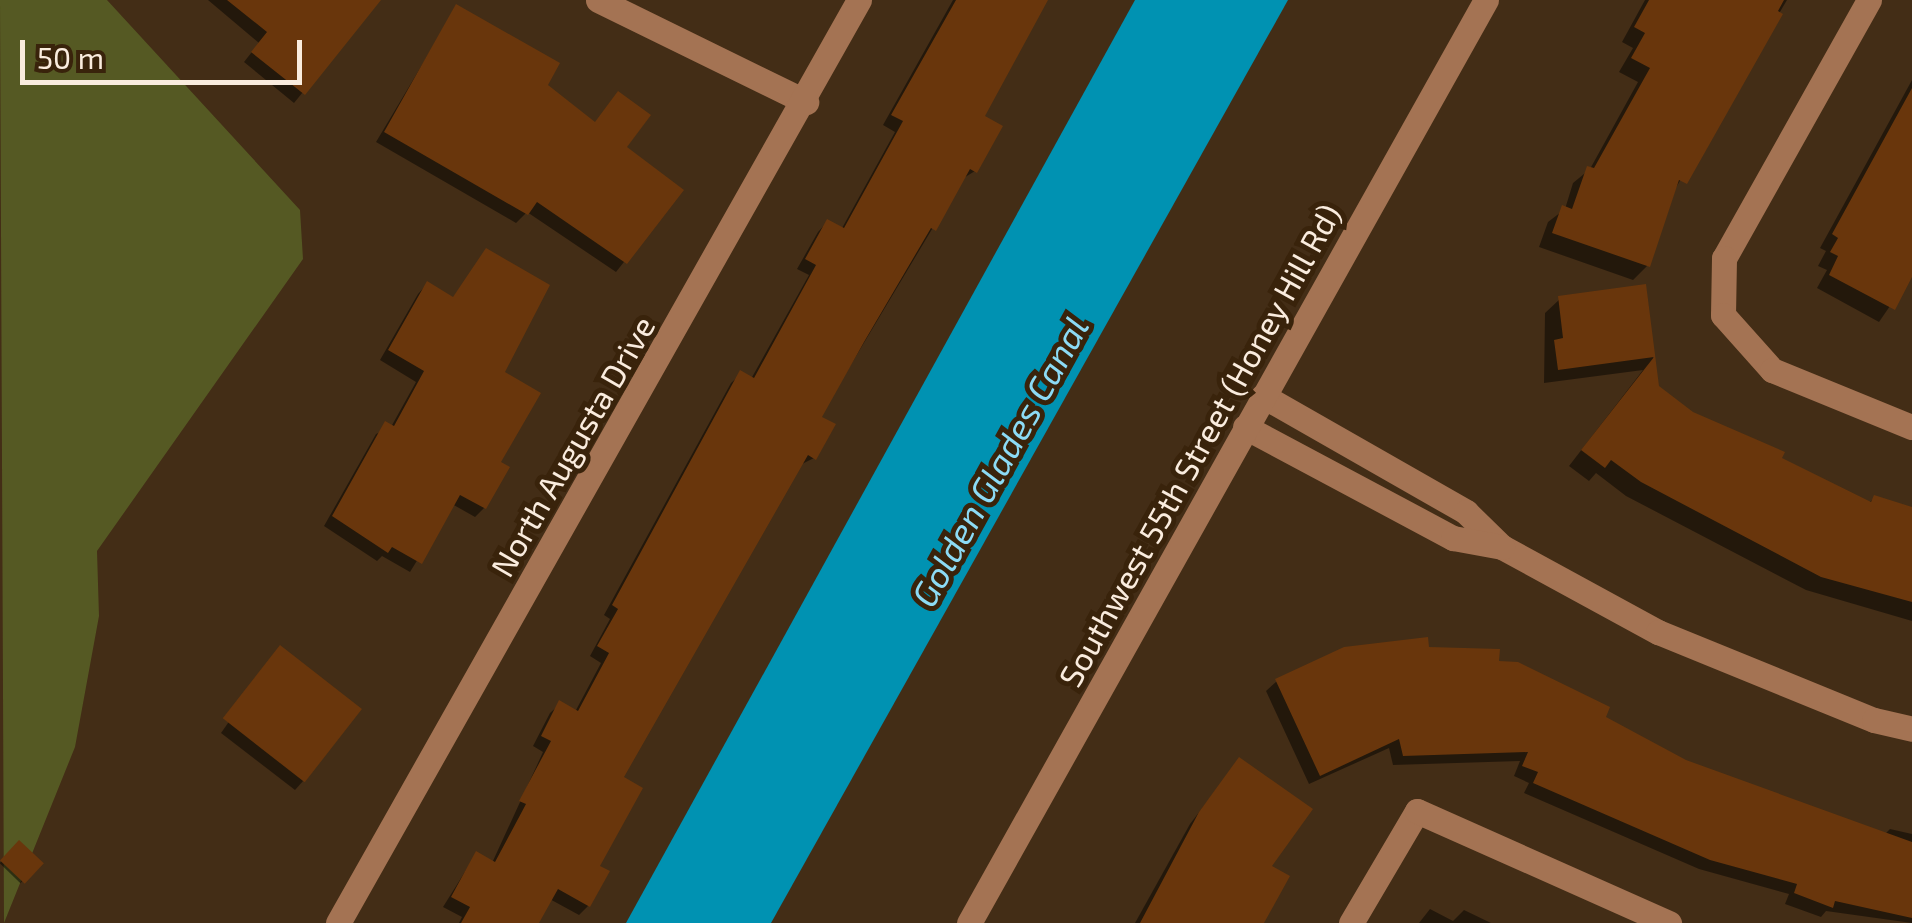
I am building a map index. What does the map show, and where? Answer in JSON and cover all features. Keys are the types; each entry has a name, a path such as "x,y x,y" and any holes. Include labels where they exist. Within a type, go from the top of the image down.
{"street":[{"path":"598,0 806,102"},
{"name":"North Augusta Drive","path":"338,923 806,102 859,0"},
{"name":"Southwest 55th Street (Honey Hill Rd)","path":"969,923 1486,0"},
{"path":"1868,0 1724,258 1723,316 1772,370 1912,427"},
{"path":"1263,396 1466,512 1502,548 1658,632 1874,720 1912,729"},
{"path":"1245,427 1453,538 1502,548"},
{"path":"1351,923 1417,811 1669,923"}],"green space":[{"path":"0,0 107,0 300,210 303,259 97,551 99,616 75,747 4,923"}],"water":[{"name":"Golden Glades Canal","path":"1135,0 1288,0 771,923 626,923"}],"building":[{"path":"227,0 381,0 305,95 251,52 267,32"},
{"path":"956,0 1048,0 985,116 1003,126 977,173 970,169 936,231 931,228 864,342 822,417 836,424 816,460 808,455 624,777 643,788 600,866 610,871 590,907 558,889 539,923 461,923 470,907 451,897 476,851 495,862 526,804 519,801 551,741 541,736 559,700 578,711 609,653 597,646 618,609 612,605 740,370 754,378 816,265 805,259 827,219 844,228 903,121 891,115"},
{"path":"1649,0 1784,0 1778,11 1783,14 1687,184 1679,180 1650,267 1552,233 1562,205 1572,209 1587,166 1594,168 1650,68 1631,58 1645,33 1634,27"},
{"path":"456,4 560,63 548,85 595,122 618,91 651,115 627,147 684,190 627,264 537,202 528,215 384,132"},
{"path":"1912,88 1912,277 1895,310 1829,275 1838,256 1830,252 1838,238 1832,234"},
{"path":"486,248 550,285 505,372 541,393 501,462 510,467 486,509 460,495 422,564 392,547 388,553 332,516 385,421 394,426 424,371 388,350 427,281 453,297"},
{"path":"1646,284 1659,386 1693,412 1785,452 1782,458 1871,502 1874,495 1912,507 1912,602 1821,577 1641,482 1611,460 1605,468 1581,450 1654,357 1558,370 1554,340 1563,338 1558,296"},
{"path":"1428,637 1429,647 1500,649 1499,661 1518,662 1610,707 1606,717 1686,760 1912,842 1912,918 1835,901 1833,908 1794,893 1797,884 1710,860 1533,783 1538,772 1522,766 1528,752 1403,756 1399,739 1320,776 1275,679 1344,647"},
{"path":"280,645 362,709 305,782 223,718"},
{"path":"1239,757 1313,809 1272,866 1290,876 1264,923 1140,923 1199,812"},
{"path":"19,840 44,863 25,884 0,861"}]}
